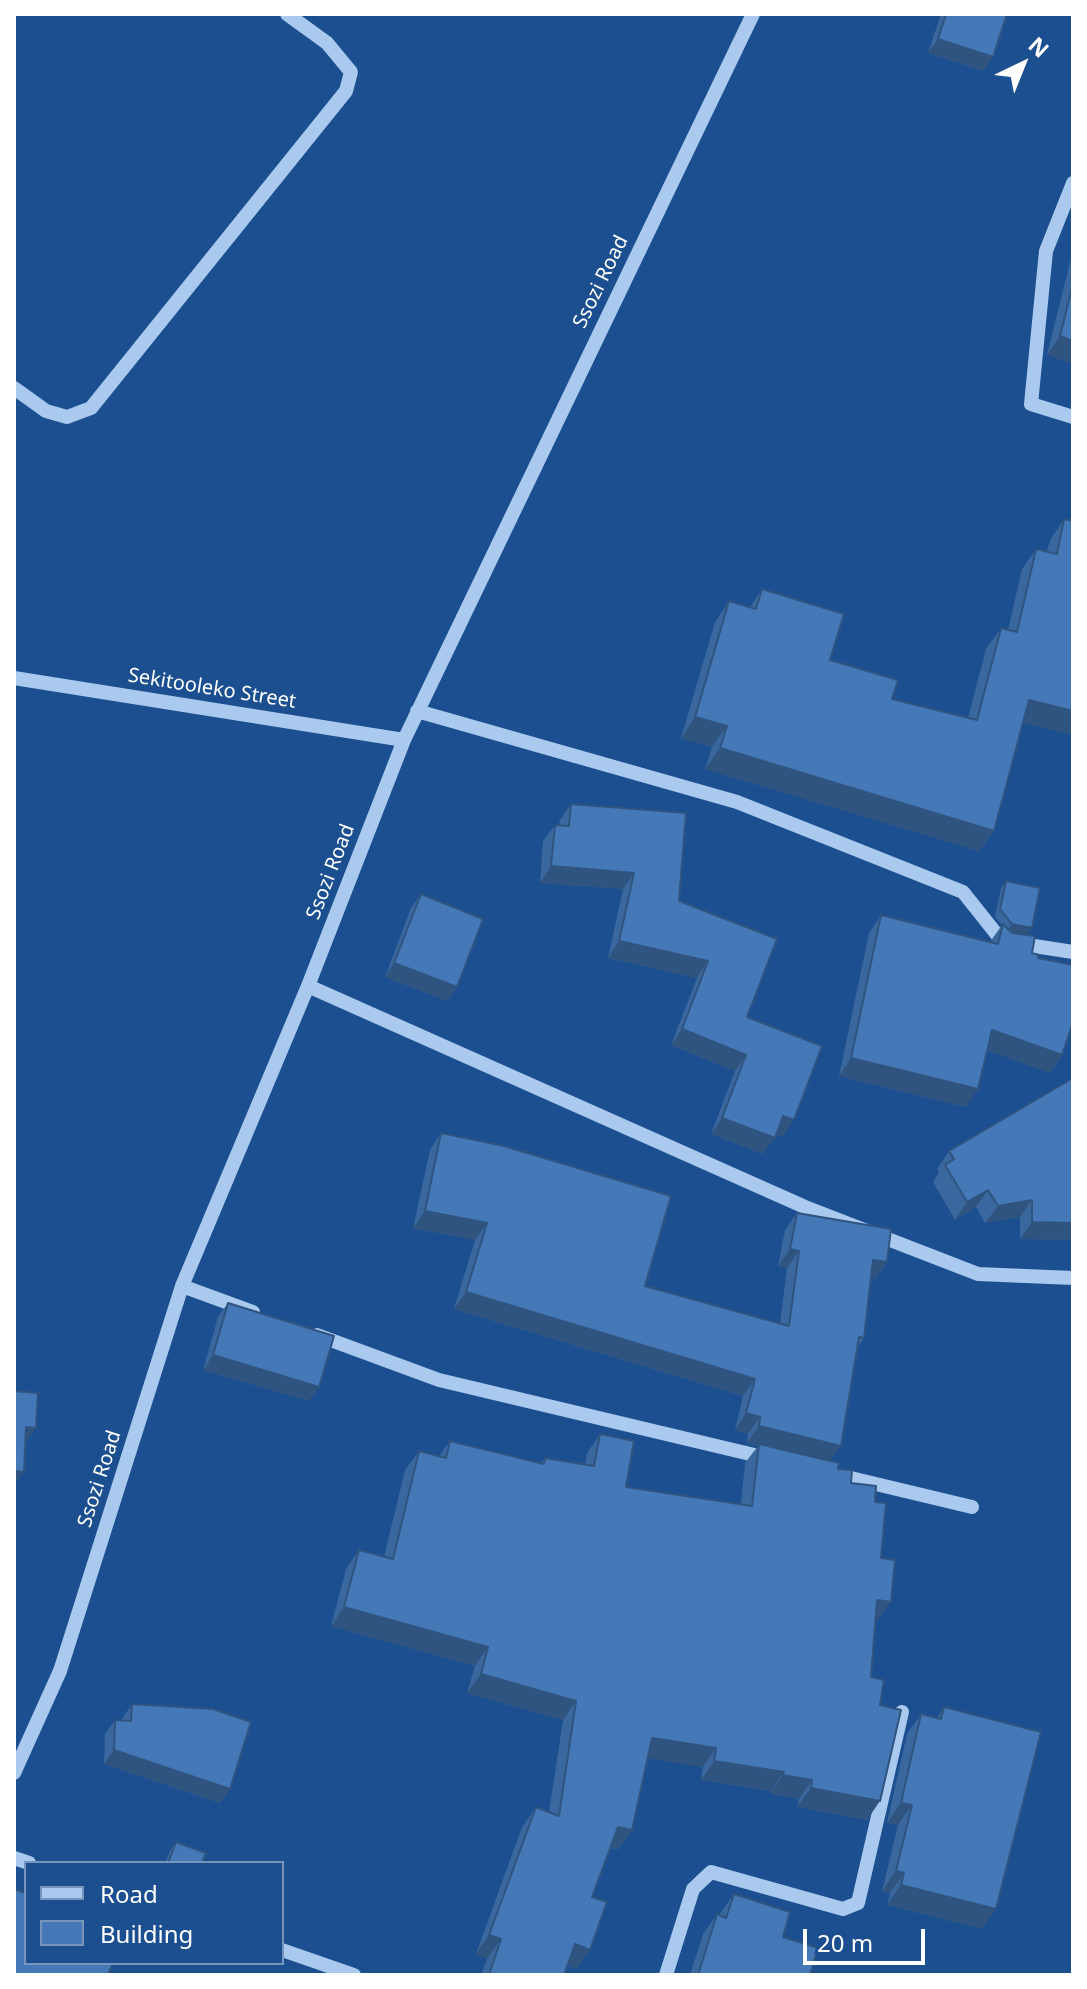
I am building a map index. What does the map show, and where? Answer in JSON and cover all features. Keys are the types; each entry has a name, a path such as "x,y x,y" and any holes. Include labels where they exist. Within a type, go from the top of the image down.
{"street":[{"path":"14,388 46,411 67,417 91,408 346,91 351,72 327,43 287,14"},
{"name":"Ssozi Road","path":"14,1773 60,1671 182,1286 308,986 404,740 753,14"},
{"path":"1073,183 1046,251 1031,404 1073,417"},
{"name":"Sekitooleko Street","path":"14,678 404,740"},
{"path":"417,711 737,802 963,892 1002,941 1073,952"},
{"path":"308,986 805,1207 978,1274 1073,1278"},
{"path":"182,1286 267,1317"},
{"path":"296,1328 439,1380 789,1464"},
{"path":"820,1471 972,1507"},
{"path":"666,1975 693,1889 711,1872 843,1909 858,1903 902,1712"},
{"path":"284,1951 354,1975"}],"building":[{"path":"946,14 1007,14 993,57 938,39"},
{"path":"1073,284 1073,341 1060,336"},
{"path":"1064,519 1073,521 1073,711 1029,700 994,831 720,748 727,726 695,717 729,601 756,609 762,589 844,614 830,660 898,680 892,699 977,720 1001,628 1017,632 1036,549 1057,554"},
{"path":"571,804 686,813 679,901 777,939 747,1017 822,1046 794,1120 783,1116 775,1138 722,1118 746,1055 682,1029 708,961 619,941 634,873 551,866 555,825 569,826"},
{"path":"1006,881 1040,888 1032,928 1012,924 1000,909"},
{"path":"421,894 483,919 457,987 394,963"},
{"path":"881,915 998,944 1003,924 1012,933 1035,936 1032,953 1039,955 1038,958 1073,965 1073,1022 1062,1055 992,1030 978,1089 851,1058"},
{"path":"1073,1078 1073,1223 1032,1222 1032,1200 998,1206 988,1190 967,1202 945,1165 954,1159 949,1151"},
{"path":"441,1133 504,1146 671,1196 645,1286 789,1326 799,1251 790,1249 797,1213 891,1229 887,1262 873,1260 864,1338 859,1337 841,1446 759,1426 760,1417 746,1413 755,1379 466,1292 487,1223 425,1211"},
{"path":"228,1303 334,1336 319,1387 213,1355"},
{"path":"14,1391 38,1393 36,1428 26,1427 24,1472 14,1471"},
{"path":"600,1434 634,1441 626,1487 752,1506 759,1444 839,1463 838,1469 852,1470 851,1483 876,1486 875,1502 886,1503 881,1558 895,1560 891,1602 877,1600 871,1677 884,1680 880,1705 901,1710 880,1801 811,1788 812,1780 783,1775 784,1772 714,1761 716,1748 652,1738 632,1830 618,1827 592,1897 607,1902 590,1950 575,1944 564,1975 489,1975 501,1939 489,1935 536,1807 559,1816 576,1701 481,1674 488,1647 344,1607 359,1550 393,1559 419,1451 446,1458 450,1441 544,1464 545,1458 594,1466"},
{"path":"132,1704 213,1709 251,1722 230,1789 114,1750 115,1720 131,1721"},
{"path":"944,1707 1041,1732 996,1909 901,1885 904,1873 896,1871 912,1805 901,1803 921,1714 941,1719"},
{"path":"176,1842 206,1853 203,1861 169,1861"},
{"path":"14,1889 24,1892 24,1965 112,1965 108,1975 14,1975"},
{"path":"734,1894 790,1912 783,1937 818,1948 810,1975 698,1975 717,1914 726,1918"}]}
